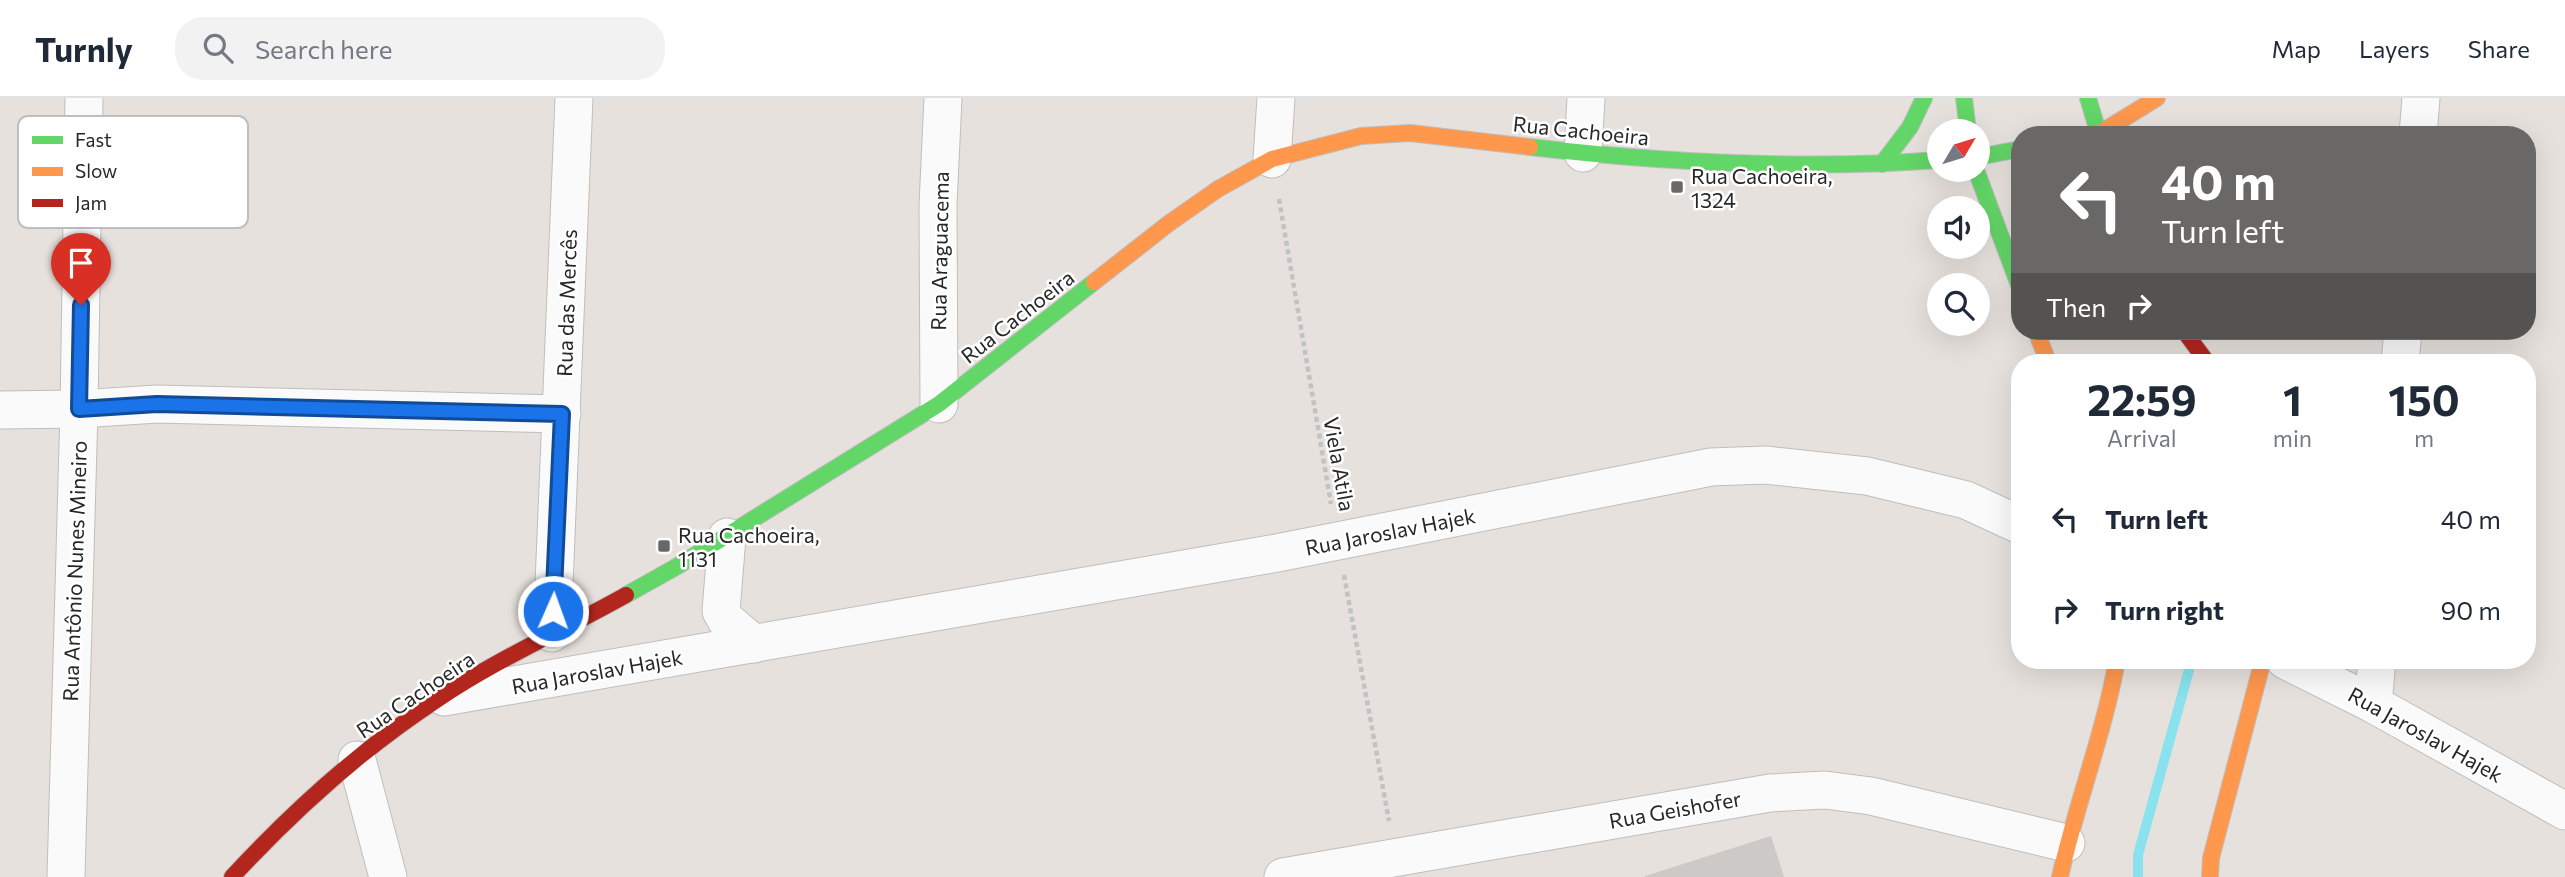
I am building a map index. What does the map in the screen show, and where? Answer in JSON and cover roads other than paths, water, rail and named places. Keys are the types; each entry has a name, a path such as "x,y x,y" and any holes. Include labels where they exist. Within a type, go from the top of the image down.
{"main road":[{"path":"1882,164 1910,127 1924,98"},
{"path":"1964,98 1967,119"},
{"path":"2088,98 2096,126"},
{"path":"2112,126 2157,98"},
{"name":"Rua Cachoeira","path":"232,877 261,846 357,760 440,698 552,633 634,592 939,404 1168,224 1218,189 1272,159 1361,136 1410,133 1583,153 1704,163 1882,164 1927,161"},
{"path":"1990,155 2011,151"},
{"path":"1990,160 2011,163"},
{"path":"1980,182 2011,264"},
{"path":"2063,860 2105,720 2115,669"},
{"path":"2210,877 2211,858 2261,669"}],"street":[{"name":"Rua Antônio Nunes Mineiro","path":"84,98 84,116"},
{"name":"Rua das Mercês","path":"552,633 574,98"},
{"name":"Rua Araguacema","path":"939,404 938,205 943,98"},
{"path":"1272,159 1276,98"},
{"path":"1583,153 1586,98"},
{"path":"2419,126 2421,98"},
{"name":"Rua Antônio Nunes Mineiro","path":"66,877 82,228"},
{"path":"0,410 157,404 562,414"},
{"name":"Rua Jaroslav Hajek","path":"440,698 1338,542 1698,469 1752,466 1867,476 1966,500 2011,521"},
{"path":"727,537 721,611 726,620 754,643"},
{"name":"Rua Jaroslav Hajek","path":"2303,669 2373,704 2565,811"},
{"path":"2373,704 2375,669"},
{"path":"357,760 387,877"},
{"name":"Rua Geishofer","path":"1283,877 1770,793 1825,790 1871,796 2063,860"}],"waterway":[{"path":"2138,877 2138,855 2189,670"}],"place":[{"name":"Rua Cachoeira, 1324","path":"1677,187"},
{"name":"Rua Cachoeira, 1131","path":"664,546"}]}
